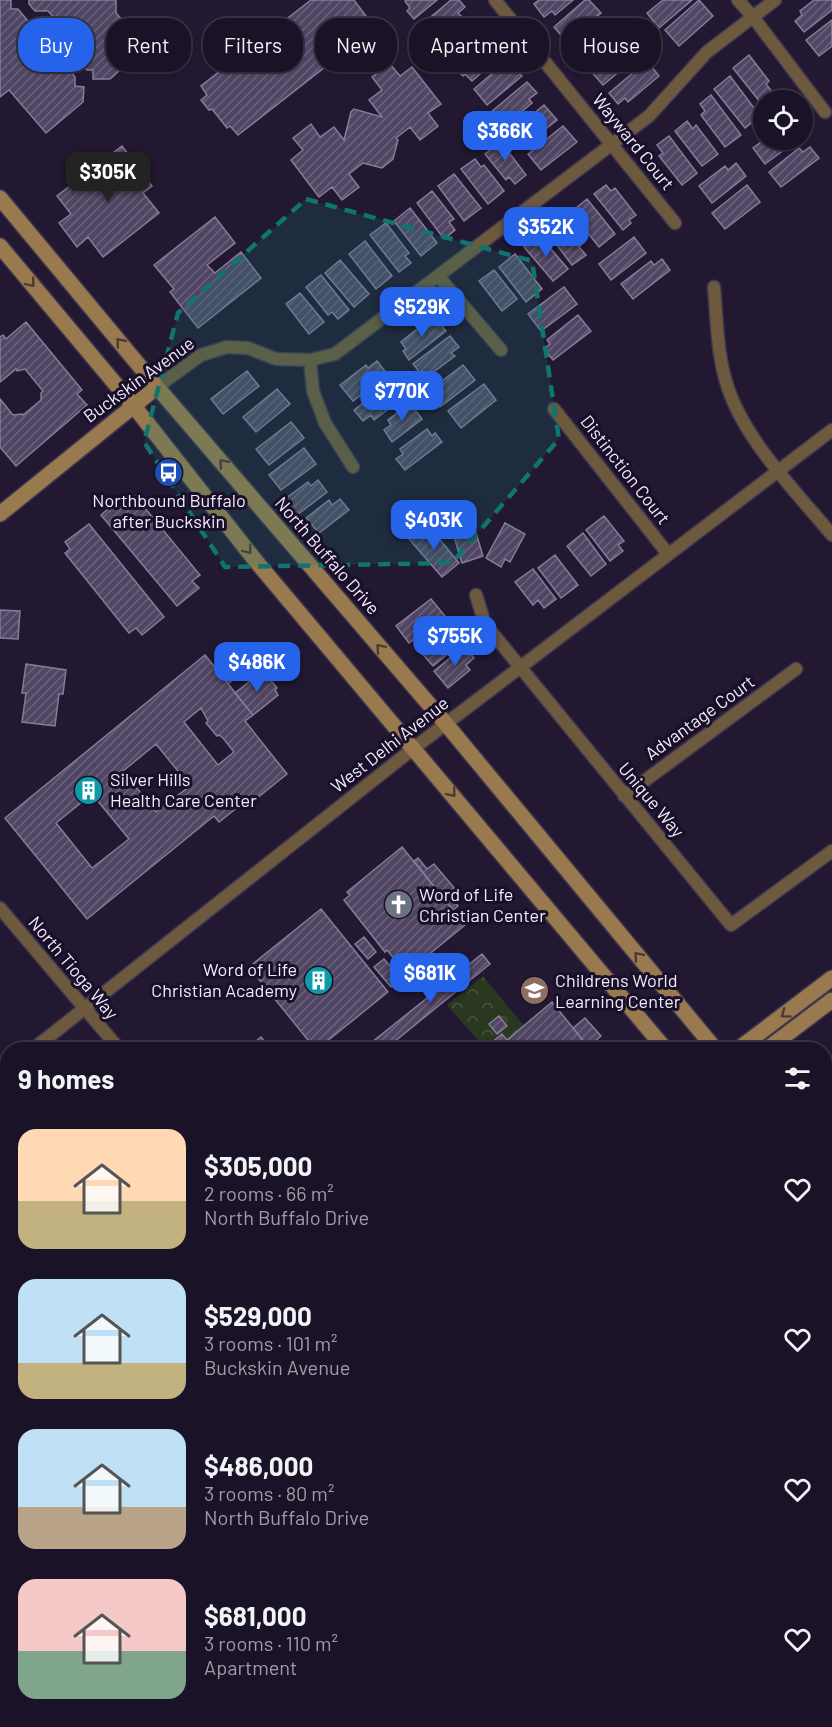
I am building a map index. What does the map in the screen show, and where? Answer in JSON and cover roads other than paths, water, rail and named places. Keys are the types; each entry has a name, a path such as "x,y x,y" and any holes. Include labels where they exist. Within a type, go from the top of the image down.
{"main road":[{"name":"North Buffalo Drive","path":"0,198 157,387 446,724 709,1042"},
{"path":"0,246 133,405 255,560 659,1042"},
{"name":"Buckskin Avenue","path":"0,514 157,387"},
{"path":"748,1042 832,978"},
{"path":"777,1042 832,1000"}],"street":[{"name":"Wayward Court","path":"495,0 675,223"},
{"path":"738,0 825,112"},
{"name":"Buckskin Avenue","path":"157,387 201,355 228,347 248,348 276,359 310,360 335,354 650,116 707,52 774,0"},
{"path":"438,276 501,350"},
{"path":"714,287 720,352 728,389 743,422 779,471 832,535"},
{"path":"310,360 313,391 326,423 353,467"},
{"name":"Distinction Court","path":"554,409 668,554"},
{"name":"West Delhi Avenue","path":"42,1042 414,748 832,430"},
{"name":"Unique Way","path":"476,595 485,624 731,925 832,851"},
{"name":"Advantage Court","path":"624,796 796,669"},
{"name":"North Tioga Way","path":"0,908 113,1042"}],"place":[{"name":"Northbound Buffalo after Buckskin","path":"169,472"},
{"name":"Silver Hills Health Care Center","path":"89,790"},
{"name":"Word of Life Christian Center","path":"398,905"},
{"name":"Word of Life Christian Academy","path":"318,980"},
{"name":"Childrens World Learning Center","path":"534,991"}]}
